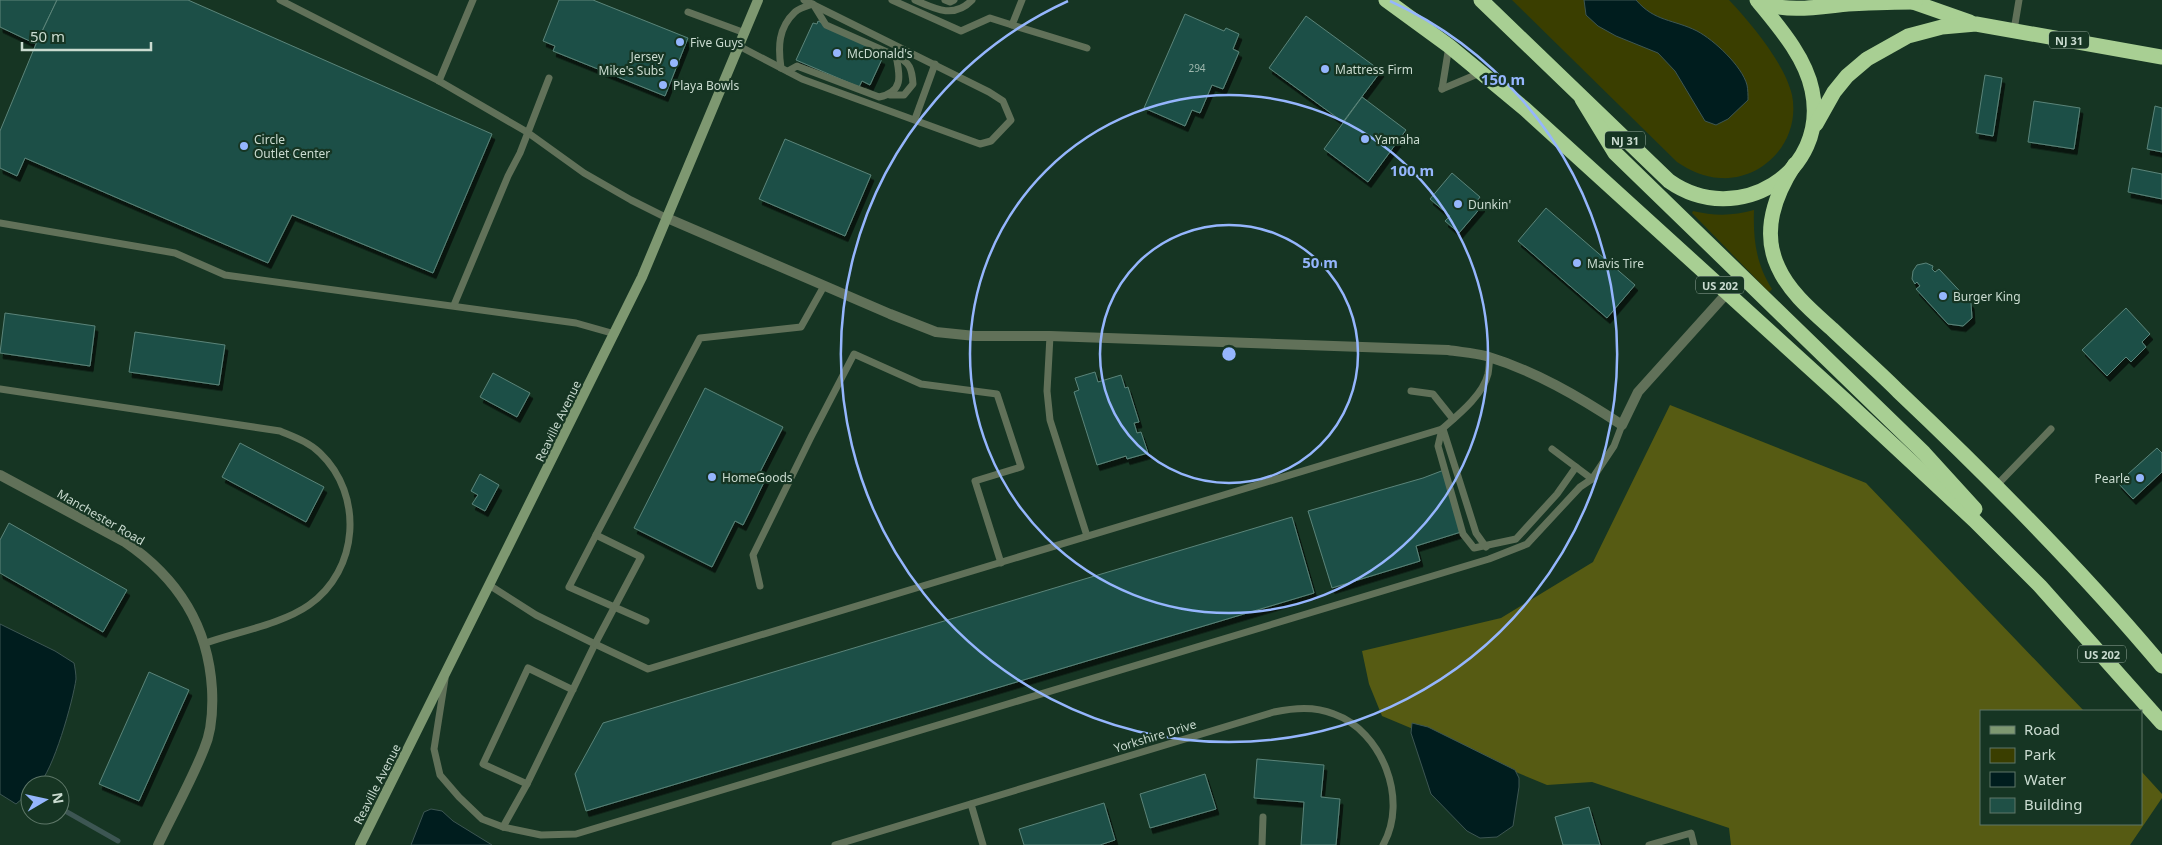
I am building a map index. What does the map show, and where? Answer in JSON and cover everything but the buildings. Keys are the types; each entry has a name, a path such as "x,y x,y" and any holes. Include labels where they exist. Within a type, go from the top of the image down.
{"highway":[{"name":"US 202","path":"1386,0 1482,72 1728,292 1974,520 2040,586 2162,723"},
{"name":"NJ 31","path":"1481,0 1658,172 1681,190 1697,196 1729,199 1745,197 1769,187 1781,179 1795,164"},
{"name":"US 202","path":"1758,1 1794,50 1808,76 1814,104 1813,130 1803,154 1778,194 1771,217 1773,251 1783,277 1810,310 1897,390 2040,530 2162,666"},
{"name":"NJ 31","path":"1758,1 1773,8 1786,9 1911,1 1976,24 2162,57"},
{"name":"NJ 31","path":"1813,130 1834,92 1847,76 1866,59 1908,36 1942,27 1976,24"},
{"path":"1582,99 1615,153 1924,453 1988,524 2040,586"}],"street":[{"name":"Reaville Avenue","path":"360,845 415,738 446,669 642,277 758,0"},
{"path":"667,218 936,332 975,336 1050,336 1448,350 1490,358 1540,376 1565,389 1622,425 1638,392 1728,292"},
{"name":"Manchester Road","path":"0,476 125,542 139,552 158,567 173,585 198,624 206,643 211,672 213,698 211,723 205,748 158,845"}],"lane":[{"path":"280,0 439,81 527,132 584,173 630,200 667,218"},
{"path":"439,81 473,0"},
{"path":"739,46 802,79 980,144 991,141 1011,120 1003,101 935,64 804,0"},
{"path":"892,0 961,31 990,18 1087,48"},
{"path":"915,0 931,7 951,12 966,6 972,0"},
{"path":"945,0 954,0"},
{"path":"1012,26 1022,0"},
{"path":"2014,30 2019,0"},
{"path":"784,70 797,66 880,97 904,95 913,84 912,71 906,61 826,25 813,4"},
{"path":"784,70 778,47 781,31 795,11 813,4"},
{"path":"688,12 744,33"},
{"path":"1449,46 1442,89 1482,72"},
{"path":"890,95 898,86 900,74 896,56"},
{"path":"915,120 935,64"},
{"path":"454,305 508,176 520,153 549,78"},
{"path":"0,223 175,254 225,275 576,323 614,334"},
{"path":"646,621 569,587 700,338 801,327 824,286"},
{"path":"1050,336 1047,391 1050,420 1087,536"},
{"path":"760,586 753,555 854,354 921,384 996,394 1021,467 975,480 1001,563"},
{"path":"489,585 536,615 648,669 1442,429 1454,419 1479,391 1488,375 1490,358"},
{"path":"0,389 280,431 301,439 319,452 334,470 344,490 350,512 346,555 337,576 324,592 294,614 206,643"},
{"path":"1411,391 1433,394 1454,419"},
{"path":"446,669 434,749 440,775 467,807 482,819 503,827 541,835 576,834 1489,559 1527,544 1580,487 1592,479 1614,446 1622,425"},
{"path":"1442,429 1476,534 1486,547"},
{"path":"1442,429 1438,446 1464,534 1474,548 1486,547 1516,539 1557,494 1576,467"},
{"path":"1996,486 2051,429"},
{"path":"1552,449 1592,479"},
{"path":"503,827 527,784 595,644 641,557 596,534"},
{"path":"527,784 483,764 528,668 573,690"},
{"name":"Yorkshire Drive","path":"835,845 1274,712 1296,708 1314,709 1334,714 1352,723 1368,736 1379,752 1388,774 1393,796 1392,818 1383,845"},
{"path":"971,804 983,845"},
{"path":"1262,845 1264,817"},
{"path":"1649,845 1691,833 1694,845"}],"green space":[{"path":"1512,0 1729,0 1766,44 1788,83 1792,95 1793,112 1791,127 1785,142 1764,165 1751,173 1736,177 1720,178 1708,176 1687,168 1677,162"},
{"path":"1754,210 1754,231 1757,251 1762,270 1772,289 1769,292 1692,213 1693,211 1708,214 1731,214"},
{"path":"1670,405 1866,483 2083,710 1980,710 1980,825 2142,825 2142,772 2162,794 2162,798 2130,845 1731,845 1729,828 1592,782 1547,785 1382,716 1369,684 1362,651 1501,618 1593,562"}],"water":[{"path":"1584,0 1636,0 1657,16 1704,35 1726,54 1739,70 1747,85 1748,100 1728,119 1716,125 1705,121 1675,71 1658,53 1616,36 1598,26 1586,15"},
{"path":"0,624 55,651 74,663 76,679 67,719 56,752 46,775 20,775 20,801 16,804 0,794"},
{"path":"1412,723 1428,727 1515,770 1519,778 1519,787 1513,826 1497,837 1480,838 1467,831 1431,794 1411,733"},
{"path":"431,809 442,811 453,821 492,845 411,845 424,812"}],"waterway":[{"path":"70,814 118,841"}],"place":[{"name":"Five Guys","path":"680,42"},
{"name":"McDonald's","path":"837,53"},
{"name":"Jersey Mike's Subs","path":"674,63"},
{"name":"Mattress Firm","path":"1325,69"},
{"name":"Playa Bowls","path":"663,85"},
{"name":"Yamaha","path":"1365,139"},
{"name":"Circle Outlet Center","path":"244,146"},
{"name":"Dunkin'","path":"1458,204"},
{"name":"Mavis Tire","path":"1577,263"},
{"name":"Burger King","path":"1943,296"},
{"name":"HomeGoods","path":"712,477"},
{"name":"Pearle","path":"2140,478"}]}
